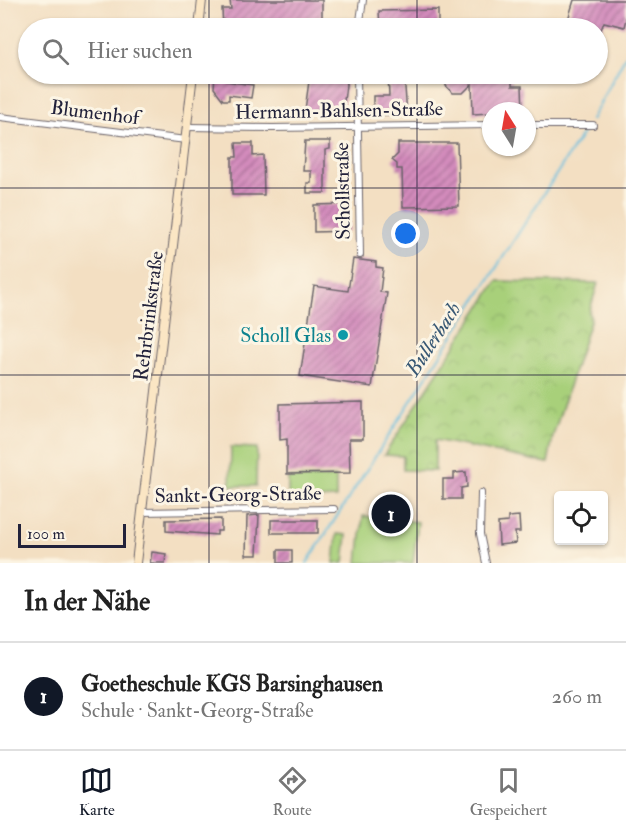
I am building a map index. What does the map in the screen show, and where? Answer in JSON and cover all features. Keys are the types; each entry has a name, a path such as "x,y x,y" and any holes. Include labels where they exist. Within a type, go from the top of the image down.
{"main road":[{"path":"200,18 202,0"},
{"name":"Rehrbrinkstraße","path":"136,563 192,84"}],"street":[{"path":"360,18 363,0"},
{"name":"Schollstraße","path":"357,84 360,255"},
{"name":"Blumenhof","path":"0,117 186,140"},
{"name":"Hermann-Bahlsen-Straße","path":"187,127 482,125"},
{"path":"536,125 593,125"},
{"path":"481,493 480,534 486,563"},
{"name":"Sankt-Georg-Straße","path":"142,512 334,509"}],"green space":[{"path":"497,281 598,283 589,313 591,318 553,436 548,463 435,440 435,471 403,470 403,456 384,455"},
{"path":"231,447 257,448 256,486 230,486"},
{"path":"336,477 336,498 288,500 288,478"},
{"path":"363,516 418,522 413,563 358,563"},
{"path":"337,534 347,535 344,563 334,563"}],"building":[{"path":"230,0 322,0 322,18 222,18 222,9 231,9"},
{"path":"574,0 626,0 624,27 608,23 608,18 569,18"},
{"path":"438,10 438,18 379,18 379,11"},
{"path":"214,84 253,85 251,98 229,95 229,100 223,100 214,88"},
{"path":"309,84 346,84 343,109 319,106 318,112 305,110"},
{"path":"388,84 405,84 407,115 378,115 373,109 373,96 389,96"},
{"path":"446,84 472,84 463,93 453,93"},
{"path":"472,84 522,86 523,102 482,102 482,114 473,114"},
{"path":"305,141 330,141 330,149 325,150 325,193 307,193 307,183 311,183 311,171 303,171"},
{"path":"236,143 253,143 253,156 263,155 264,195 232,195 232,157 237,157"},
{"path":"398,143 457,143 459,206 403,207 402,169 397,169 397,164 392,160 398,154"},
{"path":"348,204 349,231 314,232 314,205"},
{"name":"Scholl Glas","path":"353,259 376,262 376,267 383,268 380,292 387,293 372,387 300,376 314,286 348,291"},
{"path":"363,402 363,439 349,439 350,473 287,474 287,439 280,440 280,404"},
{"path":"466,472 467,487 461,488 461,499 443,499 443,479 454,479 454,473"},
{"path":"259,515 257,555 246,555 247,516"},
{"path":"519,516 520,532 515,532 516,543 499,545 498,523 508,522 508,517"},
{"path":"221,519 221,531 217,531 217,535 166,531 166,520"},
{"path":"271,520 318,520 318,533 271,533"},
{"path":"278,550 292,550 292,563 278,563"},
{"path":"152,552 166,554 165,563 150,563"}],"waterway":[{"name":"Bullerbach","path":"591,120 626,55"},
{"name":"Bullerbach","path":"307,563 584,131"}],"place":[{"name":"Scholl Glas","path":"343,335"},
{"name":"Goetheschule KGS Barsinghausen","path":"391,514"}]}
